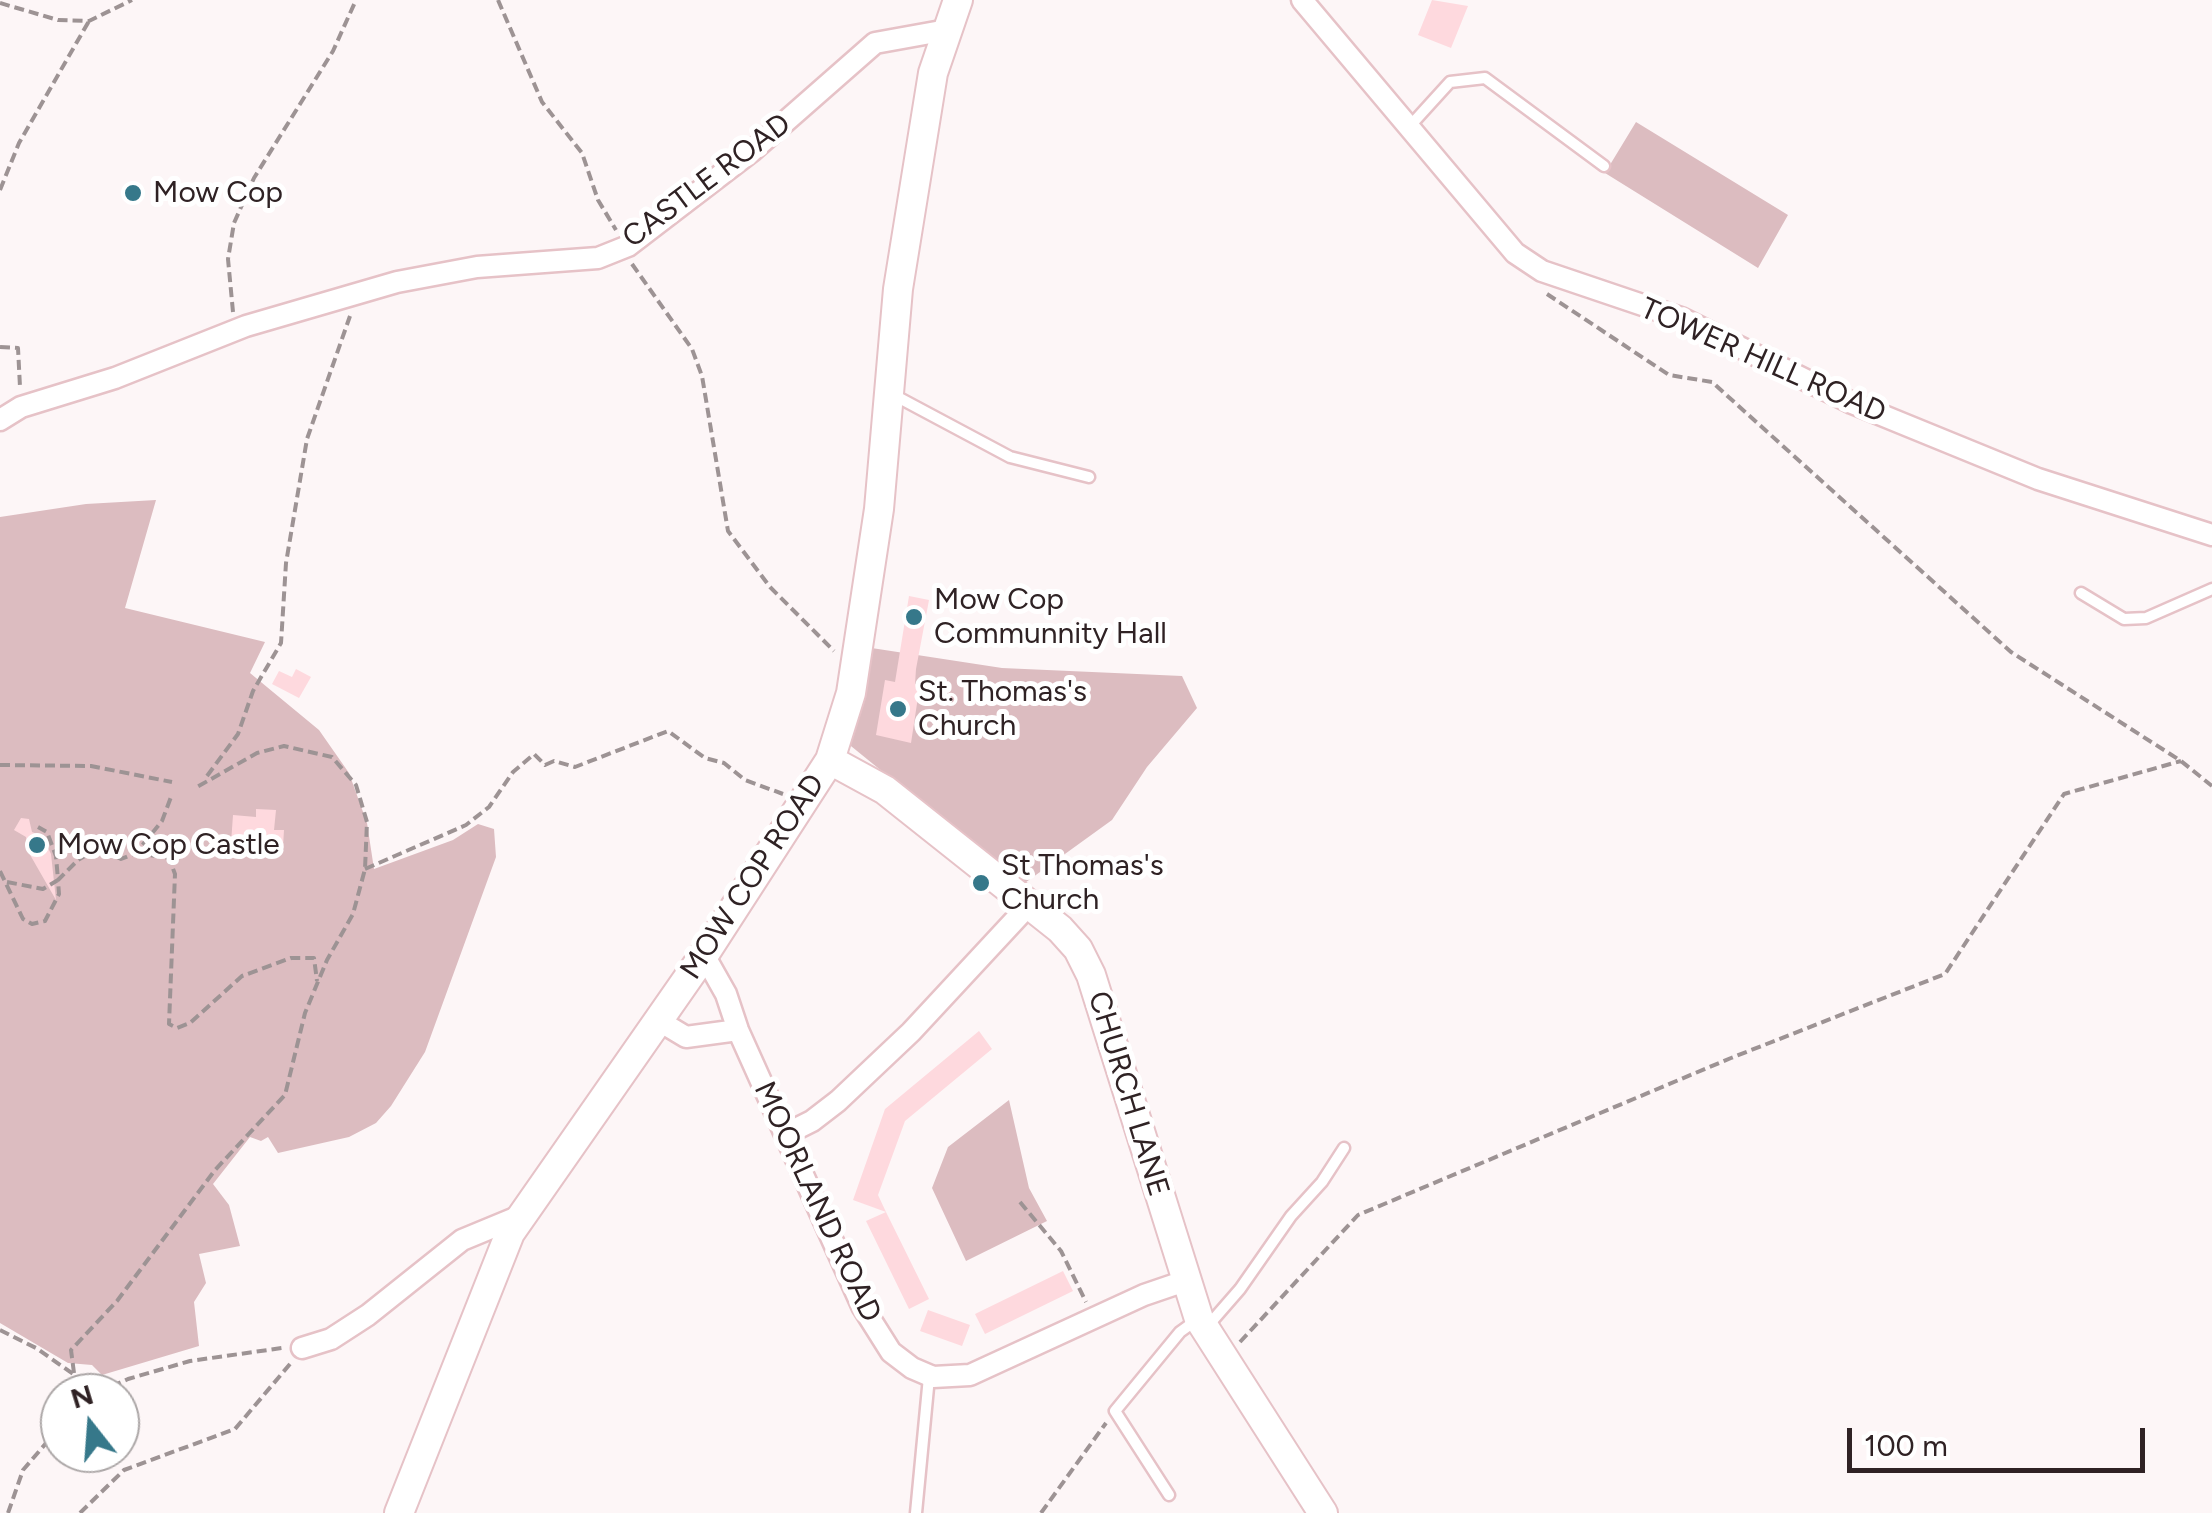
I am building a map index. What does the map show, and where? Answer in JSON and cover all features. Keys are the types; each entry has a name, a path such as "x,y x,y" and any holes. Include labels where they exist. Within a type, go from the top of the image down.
{"street":[{"name":"MOW COP ROAD","path":"399,1513 459,1356 521,1216 704,955 830,760 856,662 879,510 913,194 932,73 958,0"},
{"name":"TOWER HILL ROAD","path":"1302,0 1515,253 1542,271 1681,318 1852,403 2038,479 2212,535"},
{"name":"CASTLE ROAD","path":"0,420 21,407 236,330 356,294 477,267 598,258 624,247 724,173 875,43 947,30"},
{"name":"CHURCH LANE","path":"830,760 885,790 1060,930 1078,949 1091,974 1185,1281 1202,1324 1323,1513"},
{"path":"786,1134 812,1122 862,1078 1028,906"},
{"name":"MOORLAND ROAD","path":"704,955 726,994 738,1030 862,1306 891,1352 929,1376"},
{"path":"656,1019 686,1037 738,1030"},
{"path":"302,1348 331,1339 356,1323 462,1240 521,1216"},
{"path":"929,1376 950,1379 970,1375 1185,1281"}],"lane":[{"path":"1410,126 1450,82 1485,78 1604,166"},
{"path":"890,392 1010,456 1090,477"},
{"path":"2081,594 2124,619 2146,618 2212,590"},
{"path":"1170,1495 1115,1411 1180,1332 1202,1324 1240,1290 1290,1216 1322,1182 1344,1148"},
{"path":"916,1513 929,1376"}],"path":[{"path":"0,4 58,20 89,21 132,0"},
{"path":"236,330 228,259 234,223 254,178 334,51 356,0"},
{"path":"498,0 542,102 582,153 598,200 624,247 692,350 702,376 728,530 812,632 856,662"},
{"path":"0,190 19,142 89,21"},
{"path":"1542,271 1541,286 1550,298 1669,374 1712,382 2012,652 2181,761 2212,786"},
{"path":"74,1373 72,1350 117,1301 215,1170 285,1095 317,984 353,914 365,868 368,822 356,785 332,757 284,746 257,753 197,787 220,764 238,734 253,691 281,643 286,563 307,439 356,294"},
{"path":"0,347 18,348 21,407"},
{"path":"365,868 466,825 489,807 513,772 534,754 545,765 554,760 576,767 668,731 745,780 804,802"},
{"path":"1223,1360 1358,1215 1731,1058 1945,974 2064,794 2181,761"},
{"path":"0,765 91,766 172,782"},
{"path":"8,882 43,889 90,850 106,848 121,859 136,853 162,820 170,797"},
{"path":"0,872 23,919 32,924 45,921 59,894 58,880 56,856 47,832 38,826"},
{"path":"136,853 169,858 176,874 169,1024 176,1028 190,1023 242,976 291,958 314,958 317,984"},
{"path":"1020,1202 1061,1251 1094,1319"},
{"path":"0,1330 74,1373"},
{"path":"140,1375 235,1352 302,1348"},
{"path":"80,1513 124,1470 235,1428 302,1348"},
{"path":"1042,1513 1115,1411"},
{"path":"8,1513 23,1470 40,1450"}],"shaded area":[{"path":"1636,122 1788,215 1758,268 1605,173"},
{"path":"156,500 125,608 265,642 250,673 319,730 349,773 367,823 374,869 453,840 478,824 494,829 496,857 425,1052 391,1106 376,1123 349,1137 278,1153 268,1137 261,1141 250,1137 213,1184 229,1205 240,1246 199,1254 206,1283 194,1302 199,1346 109,1373 100,1373 92,1365 68,1363 0,1323 0,517 86,504"},
{"path":"865,647 1002,668 1182,676 1197,708 1147,767 1112,820 1022,885 846,742"},
{"path":"1009,1100 1029,1188 1047,1221 966,1261 932,1188 948,1147"}],"building":[{"path":"1432,0 1468,6 1451,48 1418,35"},
{"name":"St. Thomas's Church","path":"909,596 929,600 916,669 915,684 920,684 911,743 876,735 885,680 895,682"},
{"path":"296,669 311,677 299,698 272,684 279,671 292,677"},
{"path":"256,809 276,810 274,830 284,830 283,847 231,843 233,815 256,817"},
{"name":"Mow Cop Castle","path":"21,818 29,819 32,832 42,836 51,854 56,900 29,853 26,837 14,830"},
{"path":"979,1031 992,1049 905,1121 878,1195 886,1212 853,1200 885,1109"},
{"path":"886,1212 929,1299 909,1309 866,1221"},
{"path":"1063,1271 1073,1291 985,1334 975,1314"},
{"path":"928,1310 970,1325 962,1346 920,1331"}],"place":[{"name":"Mow Cop","path":"133,193"},
{"name":"Mow Cop Communnity Hall","path":"914,617"},
{"name":"St. Thomas's Church","path":"898,709"},
{"name":"Mow Cop Castle","path":"37,845"},
{"name":"St Thomas's Church","path":"981,883"}]}
